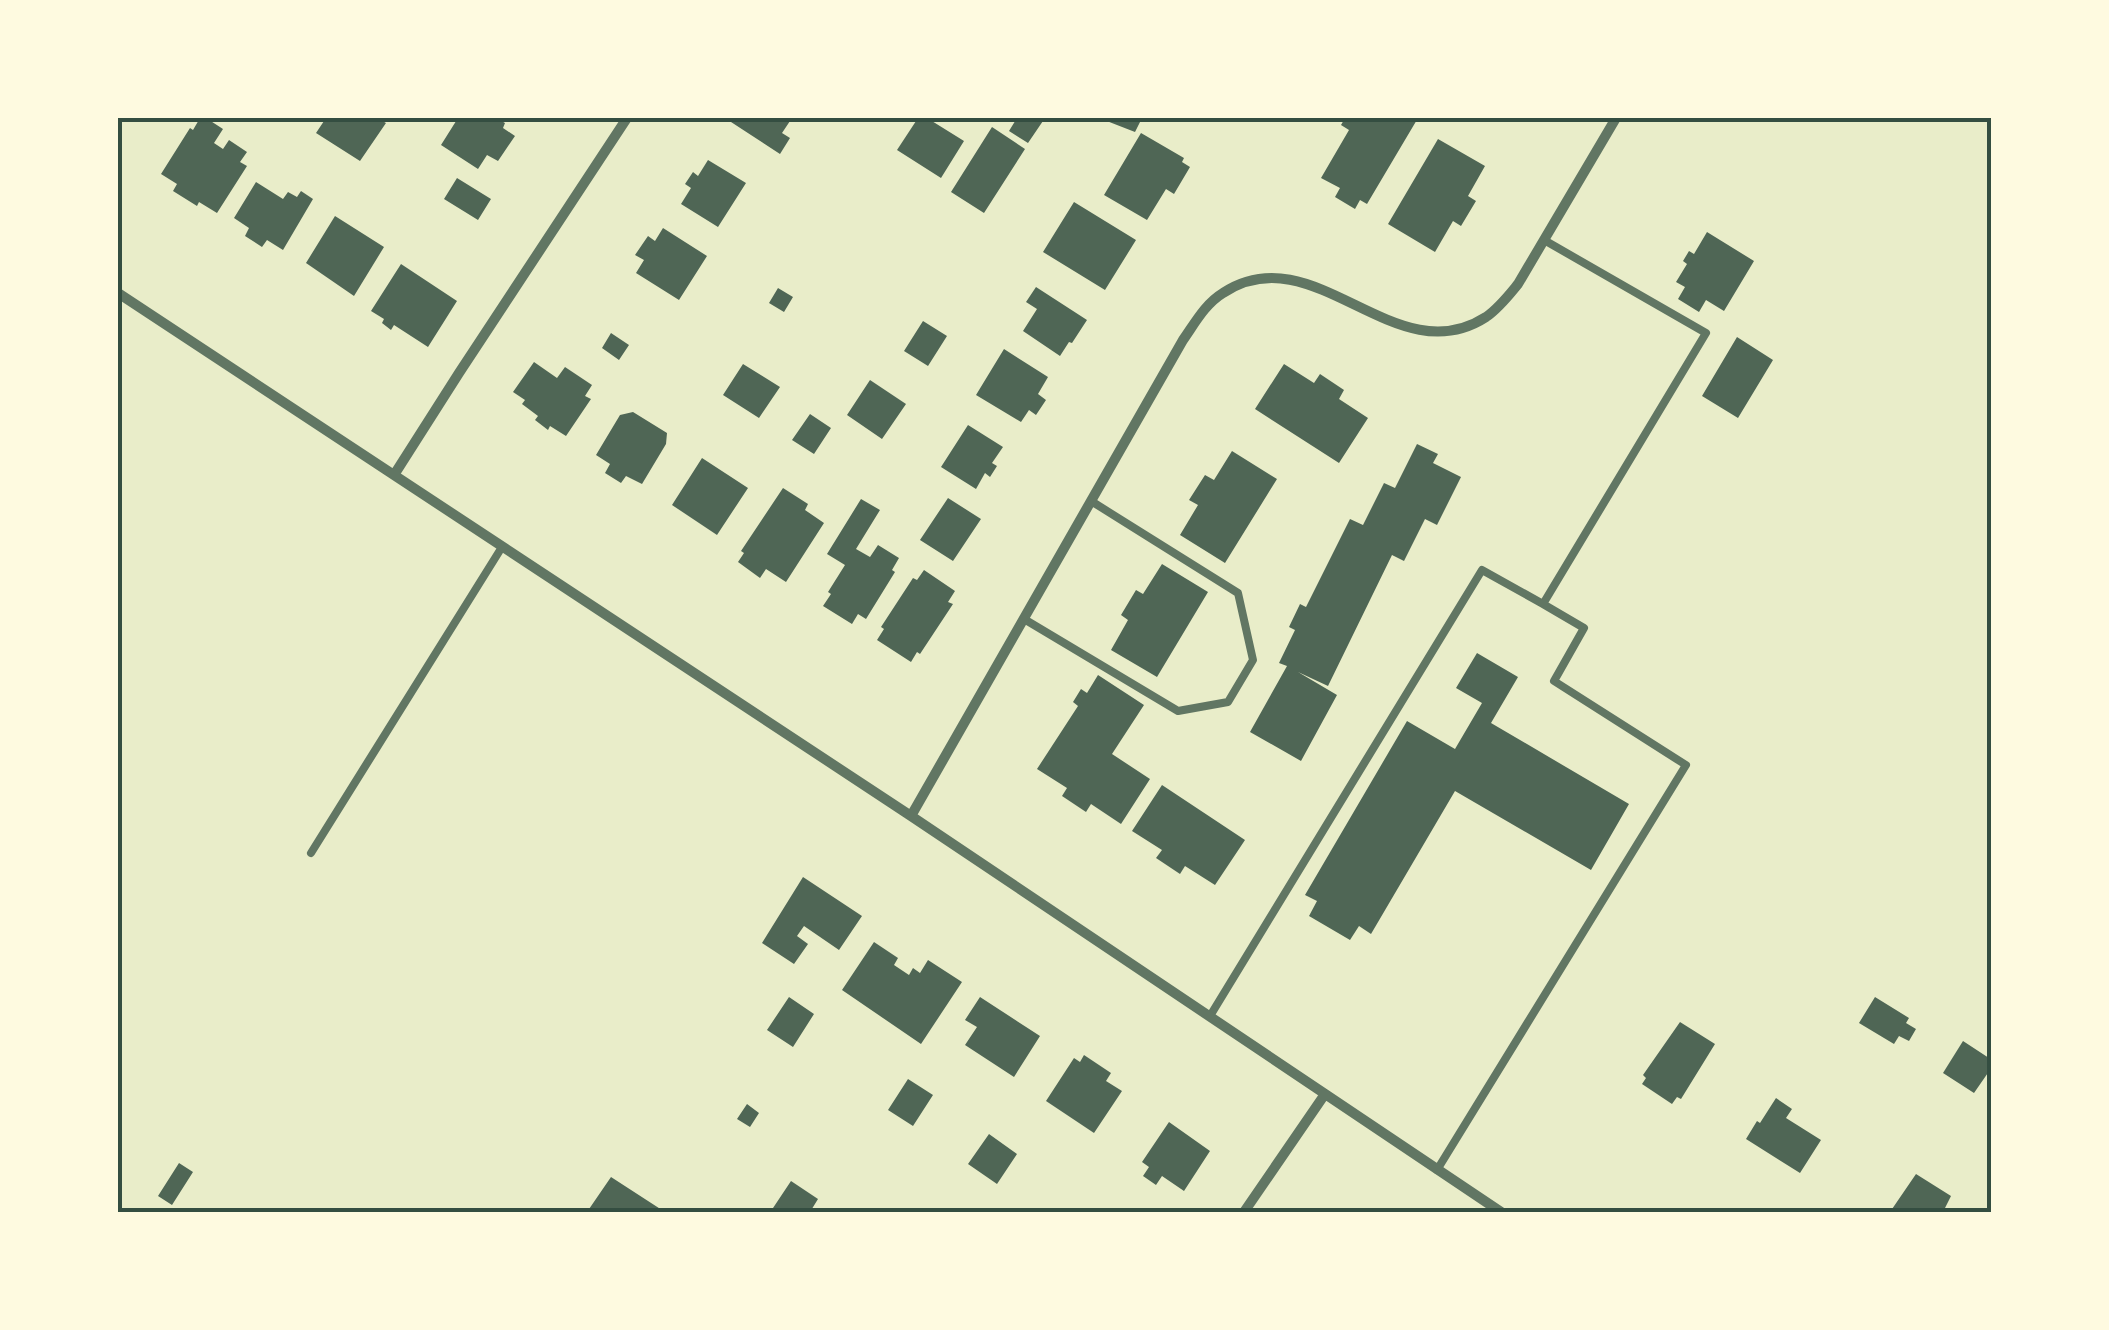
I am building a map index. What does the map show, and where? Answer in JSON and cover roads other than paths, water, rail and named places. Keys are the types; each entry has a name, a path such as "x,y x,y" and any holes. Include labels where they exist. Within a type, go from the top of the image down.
{"street":[{"path":"394,475 627,118"},
{"path":"911,816 1183,340 1207,306 1246,281 1283,277 1311,284 1406,328 1427,332 1452,330 1484,318 1518,284 1616,118"},
{"path":"118,293 911,816 1500,1212"},
{"path":"1244,1212 1325,1094"}],"lane":[{"path":"1543,604 1706,333 1544,240"},
{"path":"1024,619 1178,711 1228,702 1252,660 1238,593 1091,501"},
{"path":"312,852 502,547"},
{"path":"1210,1016 1482,570 1584,628 1554,682 1686,765 1437,1170"}]}
